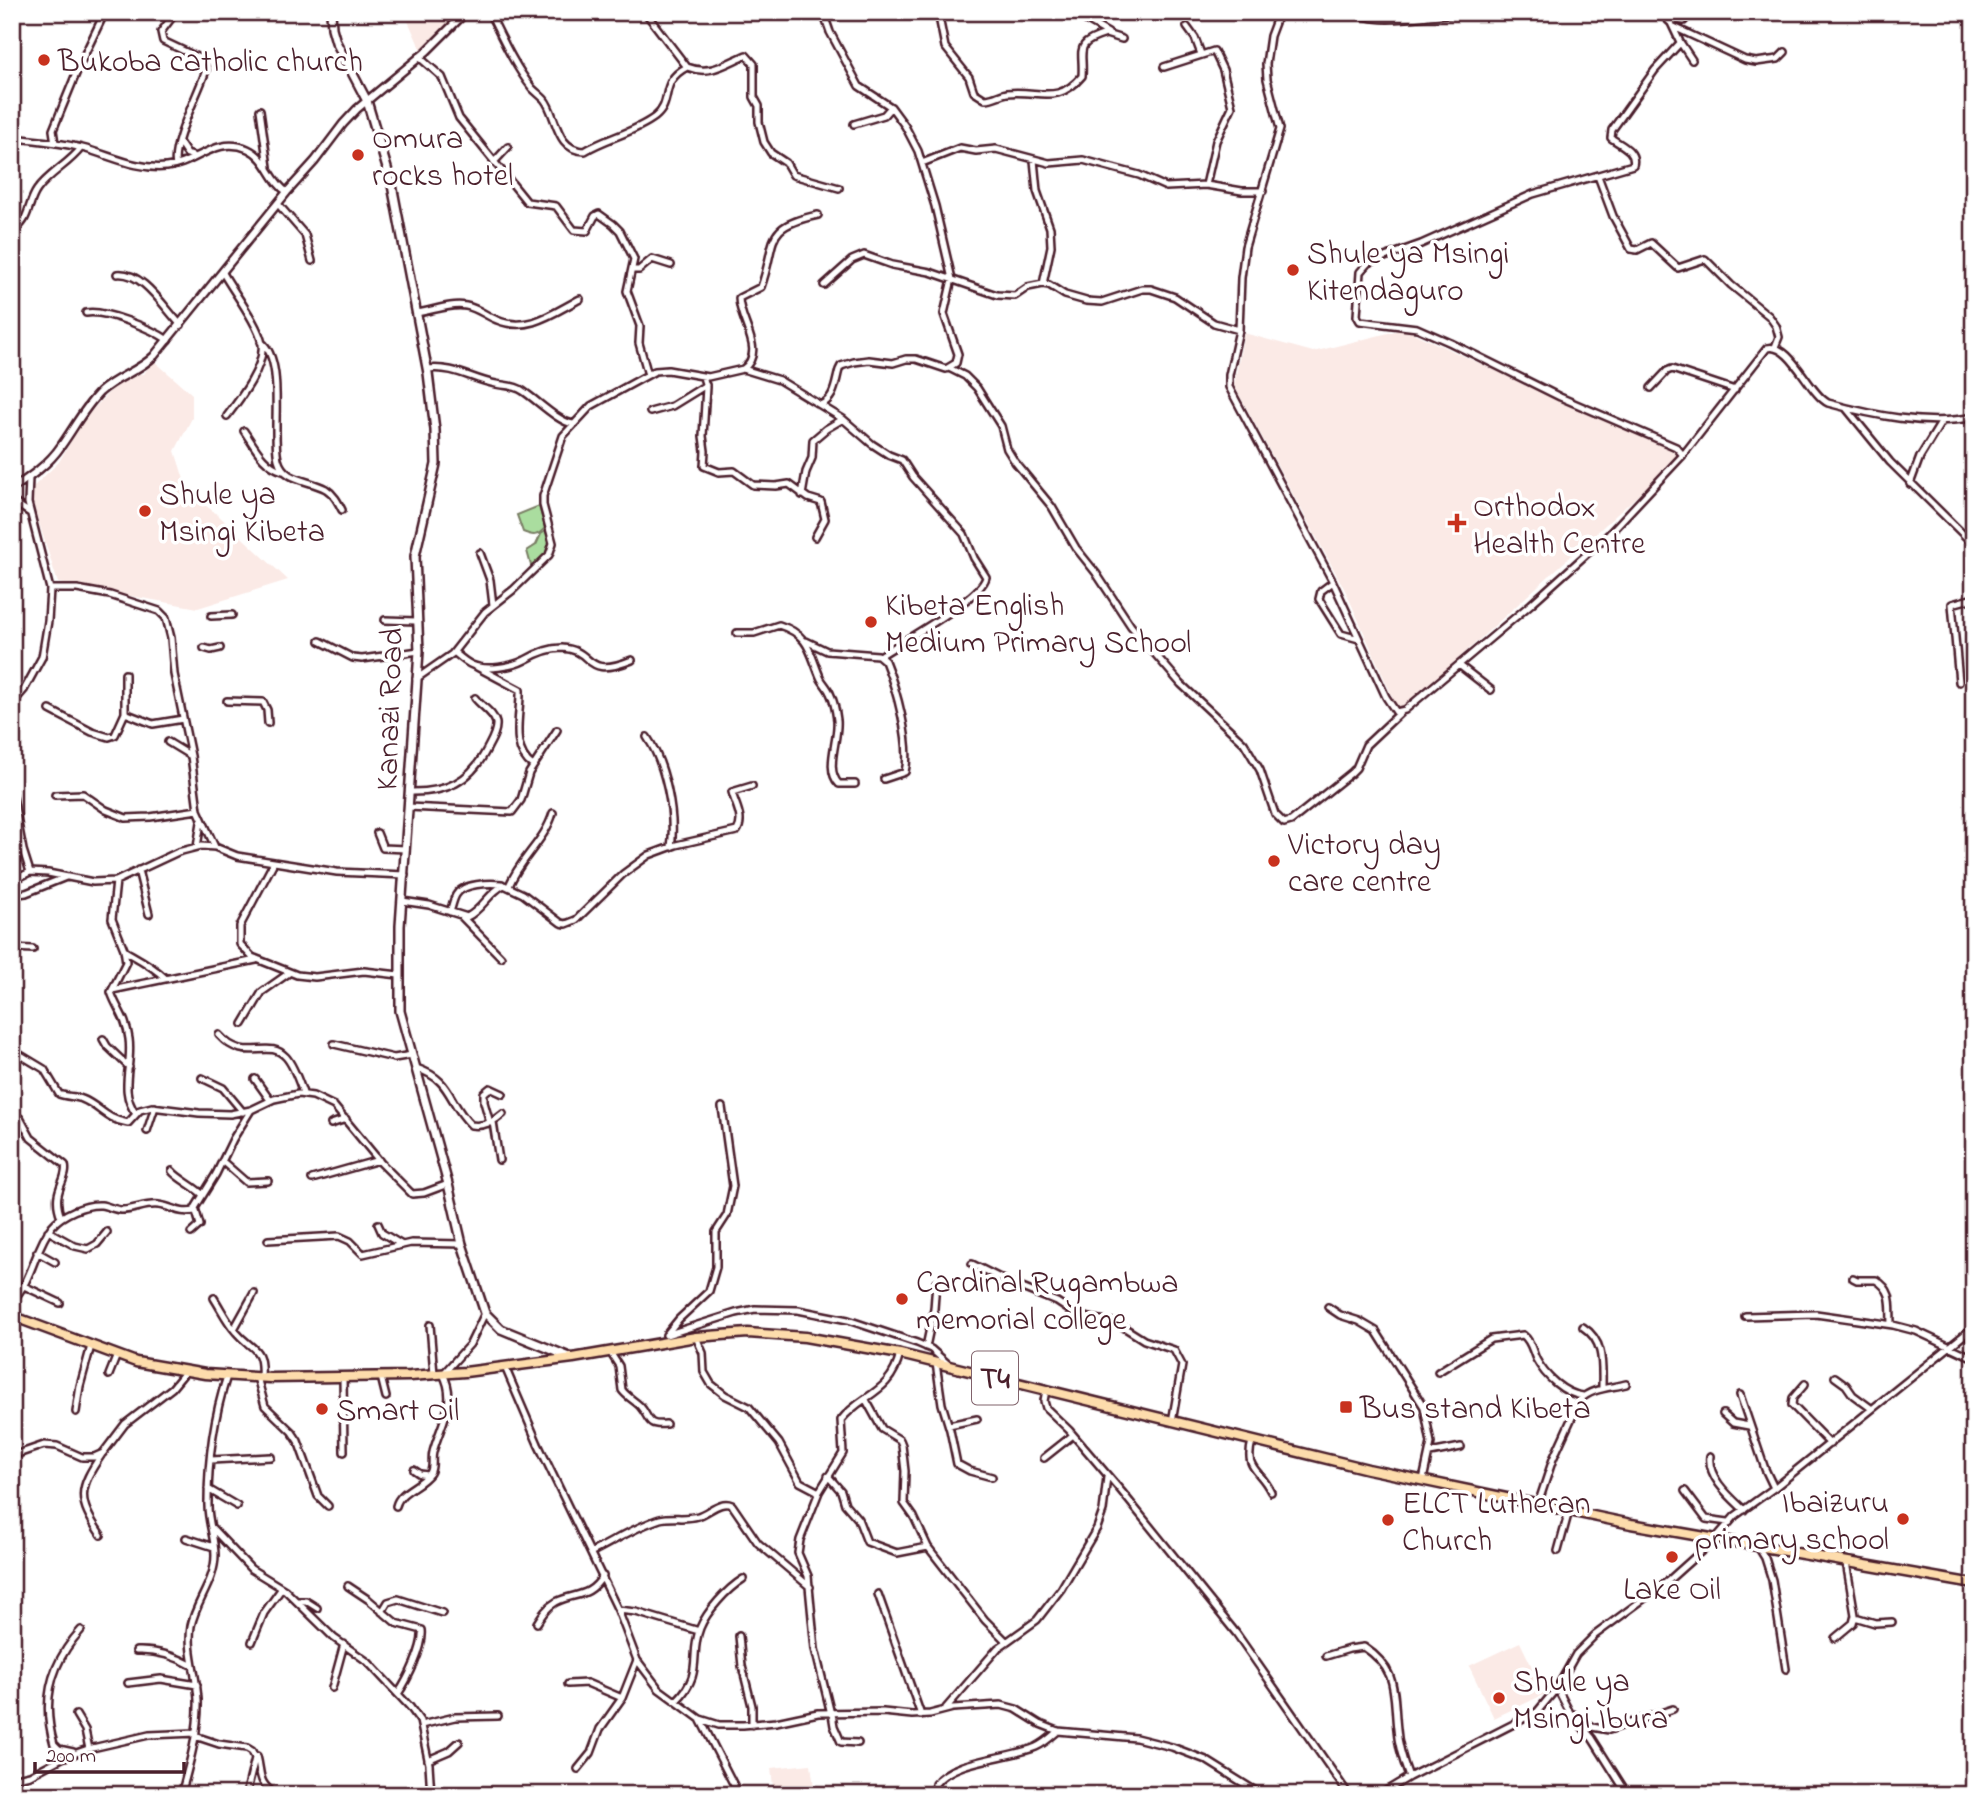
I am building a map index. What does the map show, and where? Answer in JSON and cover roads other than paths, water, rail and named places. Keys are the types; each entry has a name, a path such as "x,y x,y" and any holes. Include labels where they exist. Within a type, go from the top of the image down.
{"highway":[{"name":"T4","path":"12,1316 136,1362 186,1371 259,1377 439,1374 573,1358 664,1338 775,1333 900,1354 1252,1441 1569,1511 1974,1584"}],"main road":[{"name":"Kanazi Road","path":"331,12 332,28 367,101 392,185 427,369 435,430 436,464 415,556 419,651 402,901 400,1011 462,1244 485,1313"},
{"path":"485,1313 501,1329 573,1358"}],"street":[{"path":"55,143 53,130 105,12"},
{"path":"176,12 161,32 163,41 200,58 206,70 178,142 174,158 176,164"},
{"path":"12,489 56,453 100,392 118,377 143,366 181,325 343,124 466,12"},
{"path":"489,12 522,72 548,106 555,128 568,144 580,151 634,129 655,117 662,111 670,80 676,72 687,67"},
{"path":"645,12 687,67 711,70 746,55 750,57 754,64 754,97 759,106 759,122 766,147 786,163 793,175 839,188"},
{"path":"823,12 830,32 859,86 891,107 911,136 922,163 952,279 944,314 958,358 949,368"},
{"path":"939,12 945,47 966,72 974,91 985,99 1008,93 1040,95 1062,92 1082,76 1080,52 1084,46 1098,37 1111,34"},
{"path":"1279,12 1270,36 1266,64 1267,79 1280,129 1245,247 1239,330 1229,376 1231,394 1333,582 1390,704 1394,711 1401,712"},
{"path":"1357,12 1364,17 1375,18 1442,14 1466,16 1478,12"},
{"path":"1659,12 1674,27 1749,61 1778,60 1785,52"},
{"path":"1665,19 1683,22 1691,12"},
{"path":"1082,18 1122,39"},
{"path":"1187,27 1201,54"},
{"path":"1674,27 1680,43 1692,60"},
{"path":"1680,43 1655,70 1612,132 1611,138 1632,153 1634,164 1533,194 1421,244 1366,265 1360,272 1358,318 1360,321 1410,326 1451,343 1560,397 1672,445 1683,455"},
{"path":"1164,67 1201,54 1214,51 1217,53 1232,105 1211,156 1206,185"},
{"path":"419,57 445,81 458,116 527,202 556,206 574,230 587,231 595,216 602,214 625,239 634,259 627,291 640,326 639,343 648,375"},
{"path":"854,124 884,115 891,107"},
{"path":"260,110 268,167"},
{"path":"12,138 81,148 131,164 167,167 219,146 235,145 258,155 287,192"},
{"path":"178,142 187,154 193,156"},
{"path":"494,162 508,147"},
{"path":"12,231 24,221 39,187 81,148"},
{"path":"922,163 960,148 976,152 996,149 1055,163 1083,160 1139,175 1166,187 1206,185 1242,191 1262,191"},
{"path":"1034,160 1037,191 1051,228 1051,246 1043,284"},
{"path":"1598,176 1613,216 1631,249 1636,251 1651,243 1679,268 1704,259 1772,320 1778,334 1775,347"},
{"path":"278,204 305,235 313,261"},
{"path":"743,369 754,354 739,300 761,287 772,246 781,227 798,219 818,215"},
{"path":"824,285 852,260 864,255 892,265 952,279 997,295 1015,296 1028,287 1043,284 1065,295 1102,302 1142,289 1151,289 1175,297 1214,323 1239,330"},
{"path":"632,270 639,270 652,259 671,265"},
{"path":"117,274 126,273 141,280 181,325"},
{"path":"223,273 268,350 275,376 276,447 283,471"},
{"path":"417,313 464,305 478,309 497,320 513,324 534,323 580,299"},
{"path":"86,313 99,313 145,327 167,340"},
{"path":"227,416 243,395 259,363 261,342"},
{"path":"820,405 832,396 840,369 854,362 869,360 893,363 912,359 949,368 965,376 977,388 998,419 1006,437 1007,449 1015,462 1052,507 1076,548 1091,565 1131,626 1181,684 1244,743 1260,770 1271,804 1284,822 1291,821 1351,773 1356,768 1363,749 1401,712 1609,534 1683,455 1764,351 1775,347 1782,351 1805,376 1820,399 1846,408 1942,421 1974,417"},
{"path":"427,369 458,370 494,384 522,390 561,420 573,424"},
{"path":"416,679 454,652 478,619 526,578 552,550 553,543 543,496 563,436 591,406 661,370 703,377 743,369 779,380 843,419 872,444 902,460 913,477 964,534 986,577 984,583 956,608 880,656 824,650 780,622 754,633 737,633"},
{"path":"1651,388 1671,369 1735,390"},
{"path":"703,377 706,385 704,466 719,472 734,471 754,485 789,484 802,495 821,502 825,519 815,537"},
{"path":"650,412 672,406 706,385"},
{"path":"1846,408 1910,484 1974,545"},
{"path":"802,495 806,472 812,458 813,440 843,419"},
{"path":"1910,484 1920,457 1942,421"},
{"path":"244,431 262,458 275,469 326,489 342,510"},
{"path":"12,704 24,690 44,652 50,589 30,513 27,493 29,477"},
{"path":"12,501 30,513"},
{"path":"480,553 490,580 493,605"},
{"path":"1333,582 1321,591 1320,599 1341,634 1359,639"},
{"path":"50,589 102,593 163,613 172,638 174,674 191,756 198,810 215,848"},
{"path":"1959,682 1952,604 1974,598"},
{"path":"211,616 232,615"},
{"path":"385,620 416,621"},
{"path":"803,639 813,655 833,702 837,731 832,767 836,781 839,785 856,784"},
{"path":"320,641 354,659 419,651"},
{"path":"204,648 220,648"},
{"path":"477,667 512,664 541,651 564,648 597,667 608,668 632,660"},
{"path":"454,652 520,690 520,748 524,759 533,766"},
{"path":"880,656 888,669 897,701 905,735 907,759 905,772 884,779"},
{"path":"1459,665 1491,690"},
{"path":"50,710 92,732 109,737 115,734 125,713 125,674"},
{"path":"409,792 433,791 450,786 472,772 491,741 496,725 494,716 475,698"},
{"path":"227,701 263,702 268,723"},
{"path":"125,713 153,724 183,719"},
{"path":"408,807 512,812 521,800 533,766 557,730"},
{"path":"646,737 660,760 671,805 671,847"},
{"path":"168,742 191,756"},
{"path":"450,912 457,893 461,890 490,884 506,885 561,923 576,920 638,861 671,847 737,831 740,819 732,792 752,786"},
{"path":"12,791 30,872"},
{"path":"55,795 83,794 106,810 126,818 198,810"},
{"path":"461,916 472,914 496,890 506,885 545,833 553,813"},
{"path":"197,847 201,819"},
{"path":"377,833 383,848 406,849"},
{"path":"12,885 18,878 30,872 93,882 116,881 178,852 197,847 215,848 237,856 337,872 405,875"},
{"path":"275,862 240,926 240,944 245,951 256,960 306,976 363,971 400,975"},
{"path":"138,870 149,914"},
{"path":"12,895 26,893 66,877"},
{"path":"116,881 112,919 124,950 125,962 112,990 114,1002 124,1016 127,1026 129,1068 125,1087 127,1099 136,1114"},
{"path":"402,901 413,901 461,916 501,957"},
{"path":"12,948 33,949"},
{"path":"124,950 153,966 165,978"},
{"path":"112,990 256,960"},
{"path":"243,1024 262,992 289,972"},
{"path":"219,1035 228,1045 239,1050 263,1049 280,1052 289,1063 303,1093"},
{"path":"103,1039 129,1068"},
{"path":"334,1044 394,1058 412,1055"},
{"path":"12,1047 44,1069 59,1094 81,1099 105,1116 128,1123 140,1110 155,1107 200,1113 243,1112 270,1100 303,1093 334,1106 379,1160 412,1194 418,1195 448,1184"},
{"path":"416,1068 446,1086 471,1125 491,1122 503,1114"},
{"path":"202,1077 223,1088 243,1112"},
{"path":"255,1079 270,1100"},
{"path":"499,1160 484,1093 490,1088 502,1094"},
{"path":"147,1131 155,1107"},
{"path":"664,1338 679,1319 709,1292 716,1267 716,1232 727,1215 733,1186 722,1107"},
{"path":"191,1233 200,1225 195,1211 251,1110"},
{"path":"12,1118 20,1118 31,1138 65,1165 66,1172 57,1196 61,1217"},
{"path":"331,1124 346,1119"},
{"path":"312,1180 379,1160"},
{"path":"222,1161 246,1182 268,1181"},
{"path":"172,1171 203,1195"},
{"path":"12,1301 24,1286 48,1231 61,1217 94,1205 121,1210 153,1204 184,1213 195,1211"},
{"path":"377,1224 383,1233 402,1245"},
{"path":"48,1231 75,1246 88,1249 97,1244 107,1232"},
{"path":"268,1240 339,1236 350,1241 363,1254 425,1242 462,1244"},
{"path":"37,1252 55,1262"},
{"path":"972,1264 1057,1302 1078,1316 1117,1324 1144,1339 1174,1350 1182,1365 1172,1422"},
{"path":"1853,1278 1872,1279 1882,1284 1890,1296 1893,1325"},
{"path":"926,1347 934,1309 936,1282"},
{"path":"24,1286 60,1303"},
{"path":"234,1329 254,1293"},
{"path":"214,1298 234,1329 259,1352 262,1365 259,1377 265,1406 298,1441 318,1496 328,1506"},
{"path":"1328,1307 1340,1315 1369,1326 1381,1338 1424,1407 1430,1436 1430,1453 1423,1480"},
{"path":"664,1338 736,1313 774,1308 848,1320 926,1347 951,1367"},
{"path":"439,1374 470,1344 485,1313"},
{"path":"1745,1316 1816,1314 1893,1325 1916,1331 1974,1357"},
{"path":"396,1506 400,1497 418,1486 433,1468 432,1454 449,1405 449,1389 439,1374 430,1325"},
{"path":"1583,1327 1591,1332 1600,1347 1602,1389"},
{"path":"1379,1795 1409,1777 1531,1717 1558,1688 1576,1654 1595,1635 1668,1581 1716,1538 1728,1522 1830,1444 1974,1327"},
{"path":"1438,1372 1491,1339 1523,1335 1528,1339 1538,1362 1561,1388 1571,1394 1583,1396 1626,1384"},
{"path":"696,1337 703,1353 704,1372 711,1384 724,1395 749,1406 779,1443 800,1482 819,1492"},
{"path":"76,1412 81,1380 91,1346"},
{"path":"609,1352 619,1366 625,1395 640,1406 652,1424 666,1424"},
{"path":"858,1743 841,1742 832,1722 815,1649 810,1587 798,1553 804,1528 819,1492 843,1453 841,1420 895,1372 900,1354"},
{"path":"109,1375 117,1355"},
{"path":"936,1363 942,1404 957,1464 965,1469 992,1476"},
{"path":"505,1367 538,1444 603,1576 637,1660 659,1689 700,1718 724,1725 776,1722 811,1714 883,1712 921,1715 981,1706 1010,1707 1058,1731 1157,1742 1206,1760 1262,1795"},
{"path":"101,1535 86,1511 82,1494 88,1475 115,1434 172,1388 186,1371"},
{"path":"381,1375 386,1397"},
{"path":"181,1795 198,1712 191,1626 214,1571 208,1489 216,1414 227,1376"},
{"path":"343,1377 344,1452"},
{"path":"1835,1377 1872,1409"},
{"path":"1805,1384 1793,1398 1792,1405 1830,1444"},
{"path":"1046,1390 1046,1408 1122,1492 1236,1633 1349,1795"},
{"path":"1740,1395 1749,1426 1774,1488"},
{"path":"1538,1504 1553,1459 1583,1396"},
{"path":"866,1400 882,1429 900,1440 905,1471 904,1503 928,1547 985,1620 1006,1641"},
{"path":"1723,1413 1733,1423 1749,1426"},
{"path":"949,1425 977,1419"},
{"path":"1044,1458 1073,1435"},
{"path":"1252,1441 1249,1455 1251,1465 1264,1478 1271,1492"},
{"path":"12,1455 44,1445 57,1446 89,1459 103,1453"},
{"path":"1430,1453 1461,1447"},
{"path":"1710,1456 1709,1465 1713,1474 1744,1510"},
{"path":"211,1460 271,1457"},
{"path":"414,1470 420,1475 428,1475"},
{"path":"828,1476 858,1519 867,1542 897,1553 928,1547"},
{"path":"943,1710 1006,1641 1037,1620 1074,1567 1101,1517 1107,1477"},
{"path":"208,1489 237,1506"},
{"path":"1685,1491 1706,1519 1728,1522"},
{"path":"592,1552 656,1521 672,1517 694,1517 727,1503 732,1505 758,1543 810,1587"},
{"path":"1558,1551 1569,1511"},
{"path":"211,1526 251,1569 282,1588 318,1624 368,1662 410,1707 421,1725 431,1795"},
{"path":"186,1538 214,1547"},
{"path":"1757,1545 1765,1558 1772,1580 1786,1669"},
{"path":"1835,1638 1853,1623 1855,1617 1846,1562"},
{"path":"537,1623 555,1602 590,1591 603,1576"},
{"path":"677,1700 693,1675 699,1631 723,1593 743,1579"},
{"path":"348,1586 396,1623 418,1628 423,1633 407,1680 398,1694"},
{"path":"252,1642 264,1613 282,1588"},
{"path":"878,1594 921,1715"},
{"path":"382,1612 388,1602 398,1599 442,1613"},
{"path":"297,1601 306,1601 317,1608"},
{"path":"618,1610 636,1612 699,1631"},
{"path":"1855,1617 1875,1623 1892,1622"},
{"path":"76,1753 59,1749 54,1744 48,1696 53,1674 81,1630"},
{"path":"738,1636 752,1706 752,1724"},
{"path":"332,1688 344,1644"},
{"path":"1326,1656 1364,1647 1389,1672 1394,1683 1398,1744 1409,1777"},
{"path":"136,1651 157,1651 193,1666"},
{"path":"578,1769 591,1754 603,1724 622,1698 637,1660"},
{"path":"128,1683 161,1679 197,1685"},
{"path":"568,1684 596,1686 622,1698"},
{"path":"1558,1688 1570,1713 1591,1738 1628,1795"},
{"path":"1570,1713 1592,1727 1609,1730 1672,1709"},
{"path":"76,1714 85,1730 89,1749"},
{"path":"421,1725 455,1717 498,1716"},
{"path":"700,1718 739,1795"},
{"path":"935,1795 935,1784 943,1775 1037,1746 1058,1731"},
{"path":"12,1779 30,1775 89,1749 149,1735 195,1735 219,1744 247,1748 254,1753 258,1758 261,1781 276,1795"},
{"path":"428,1760 449,1751 459,1742"},
{"path":"246,1795 254,1753"}],"place":[{"name":"Bukoba catholic church","path":"44,60"},
{"name":"Omura rocks hotel","path":"358,155"},
{"name":"Shule ya Msingi Kitendaguro","path":"1293,270"},
{"name":"Shule ya Msingi Kibeta","path":"145,511"},
{"name":"Orthodox Health Centre","path":"1457,523"},
{"name":"Kibeta English Medium Primary School","path":"871,622"},
{"name":"Victory day care centre","path":"1274,861"},
{"name":"Cardinal Rugambwa memorial college","path":"902,1299"},
{"name":"Bus stand Kibeta","path":"1346,1407"},
{"name":"Smart Oil","path":"322,1409"},
{"name":"Ibaizuru primary school","path":"1903,1519"},
{"name":"ELCT Lutheran Church","path":"1388,1520"},
{"name":"Lake Oil","path":"1672,1557"},
{"name":"Shule ya Msingi Ibura","path":"1499,1698"}]}
